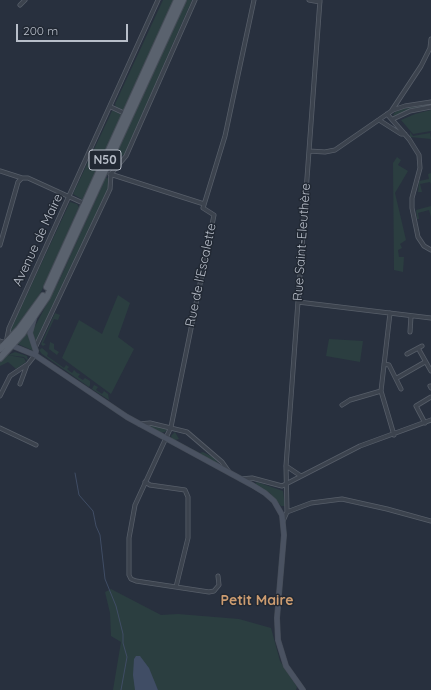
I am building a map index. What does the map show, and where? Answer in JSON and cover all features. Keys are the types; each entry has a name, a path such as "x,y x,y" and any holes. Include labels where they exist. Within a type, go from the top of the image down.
{"main road":[{"name":"N50","path":"0,349 3,342 43,295 177,0"},
{"name":"N50","path":"0,358 12,346 35,315 56,277 108,173 183,0"},
{"path":"35,315 30,333 35,348 35,355"},
{"path":"3,342 35,355 139,424 241,479 270,497 280,510 283,521 284,535 277,633 283,659 302,690"}],"street":[{"path":"20,5 25,0"},
{"name":"Avenue de Maire","path":"3,342 111,107 158,0"},
{"path":"108,173 126,156 194,0"},
{"name":"Rue de l'Escalette","path":"218,576 219,585 214,591 209,592 136,581 132,579 129,574 129,538 135,505 171,427 214,215 203,208 225,136 254,0"},
{"path":"309,0 320,1"},
{"name":"Rue Saint-Eleuthère","path":"287,512 286,466 320,1"},
{"path":"387,126 391,111 421,66 430,48 431,40"},
{"path":"391,111 402,106 431,102"},
{"path":"111,107 126,114"},
{"path":"308,151 327,152 339,148 379,120 410,111 431,107"},
{"path":"390,117 417,151 420,161 420,168 412,200 417,233 424,246 431,250"},
{"path":"379,120 401,134 405,134"},
{"path":"0,171 22,178 28,178 85,204"},
{"path":"108,173 204,204"},
{"path":"35,348 110,189 108,173"},
{"path":"0,245 18,182 22,178"},
{"path":"298,302 431,318"},
{"path":"390,313 380,391 394,435"},
{"path":"410,332 411,316"},
{"path":"407,354 420,347 425,362 430,366 431,371"},
{"path":"20,384 28,364 35,355"},
{"path":"397,378 425,362"},
{"path":"0,396 10,376 28,364"},
{"path":"384,364 389,365 397,378 401,389"},
{"path":"342,406 350,400 380,391"},
{"path":"424,423 416,406 431,397"},
{"path":"241,479 252,478 278,487 360,446 394,435 431,420"},
{"path":"139,424 150,422 187,432 222,462 230,473"},
{"path":"0,428 36,445"},
{"path":"286,466 301,476"},
{"path":"145,482 150,485 185,490 188,497 188,538 176,587"},
{"path":"283,521 287,512 311,503 342,499 386,509 431,522"}],"shaded area":[{"path":"163,0 175,0 123,111 116,107 115,104"},
{"path":"185,0 192,0 125,154 122,156 117,154 118,150"},
{"path":"431,104 394,116 393,115 395,112 403,109"},
{"path":"431,110 431,131 413,134 401,120 415,114"},
{"path":"112,111 122,115 85,199 83,200 73,194"},
{"path":"410,132 413,136 430,133 431,139 410,137"},
{"path":"397,157 401,160 398,165 408,171 395,193 406,240 400,244 402,248 398,250 399,257 404,257 403,272 394,270 393,163"},
{"path":"431,173 431,184 430,182 420,184 422,192 418,192 419,181 429,179 428,174"},
{"path":"106,177 109,179 108,190 36,343 32,332 60,279"},
{"path":"70,202 77,204 79,207 42,290 33,305 11,333 10,331"},
{"path":"431,206 431,217 429,210 418,213 419,219 417,219 416,210"},
{"path":"118,295 130,303 118,337 134,349 111,394 62,358 79,320 102,334"},
{"path":"55,313 60,315 58,320 54,319 43,343 46,344 43,346 41,344"},
{"path":"28,332 34,351 18,344"},
{"path":"329,339 363,341 360,362 326,356"},
{"path":"50,342 54,344 54,349 59,352 57,355 49,349"},
{"path":"42,348 48,353 47,356 64,368 66,365 69,367 67,369 72,373 74,370 80,374 78,377 83,380 85,378 90,381 89,387 42,354 39,350"},
{"path":"15,352 27,356 28,361 24,357 8,355"},
{"path":"7,355 24,358 26,362 16,369 8,362 0,366 0,362"},
{"path":"94,385 98,387 96,390 102,394 104,391 108,394 109,400 92,389"},
{"path":"150,425 168,429 165,432 160,433 149,427"},
{"path":"175,432 179,439 175,440 200,453 203,452 213,457 220,465 172,439 171,436"},
{"path":"257,482 283,491 285,506 281,506 270,493 255,484"},
{"path":"111,589 161,615 178,614 239,619 271,628 280,661 297,687 296,690 158,690 145,664 135,690 113,690 121,642 111,636 110,613 105,592"}],"water":[{"path":"136,656 140,656 149,668 158,690 135,690 133,675 134,659"}],"waterway":[{"path":"75,473 79,495 93,511 96,526 100,535 105,579 116,606 123,634 123,643 127,657 121,690"}],"district":[{"name":"Petit Maire","path":"257,601"}]}
